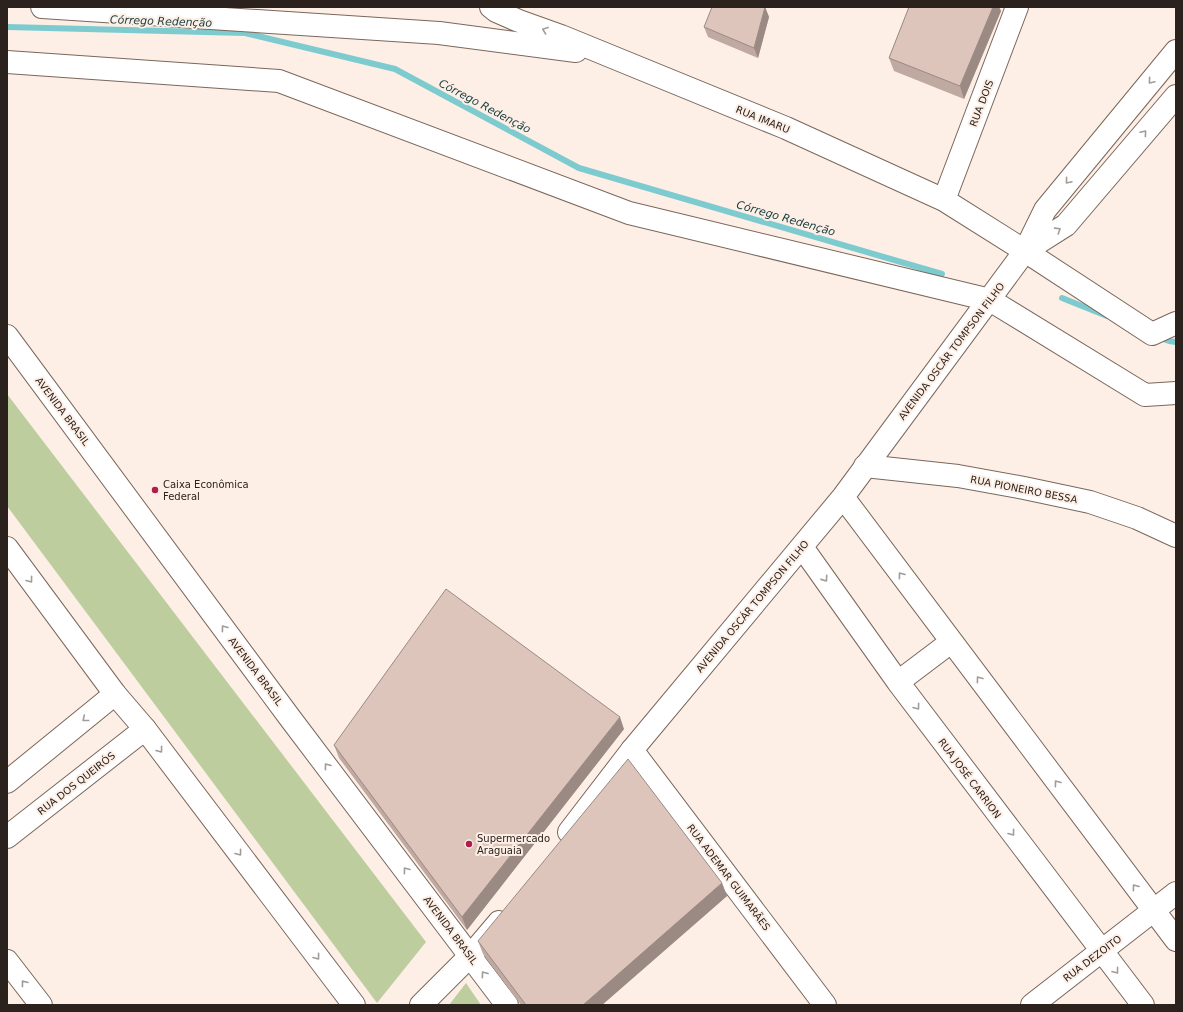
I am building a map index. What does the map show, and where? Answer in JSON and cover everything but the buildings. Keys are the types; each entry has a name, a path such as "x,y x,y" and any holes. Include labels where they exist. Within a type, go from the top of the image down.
{"street":[{"path":"42,7 194,12 439,33 607,55"},
{"name":"RUA IMARU","path":"491,7 496,11 514,19 786,128 944,200 1152,334 1176,323"},
{"name":"RUA DOIS","path":"944,200 1017,7"},
{"name":"AVENIDA OSCÁR TOMPSON FILHO","path":"555,850 632,750 843,497 1025,251 1044,210 1176,50"},
{"path":"7,62 279,81 630,214 990,300 1145,395 1176,393"},
{"name":"AVENIDA OSCÁR TOMPSON FILHO","path":"1025,251 1066,225 1176,96"},
{"name":"AVENIDA BRASIL","path":"7,336 295,724 471,955 507,1005"},
{"name":"RUA PIONEIRO BESSA","path":"865,466 958,476 1090,502 1137,518 1176,536"},
{"path":"843,497 1153,912 1176,940"},
{"name":"RUA JOSÉ CARRION","path":"802,547 898,682 1143,1005"},
{"path":"7,548 115,694 145,729 354,1005"},
{"path":"898,682 951,642"},
{"path":"7,782 115,694"},
{"name":"RUA DOS QUEIRÓS","path":"7,837 145,729"},
{"name":"RUA ADEMAR GUIMARÃES","path":"632,750 826,1005"},
{"name":"RUA DEZOITO","path":"1032,1005 1176,893"},
{"path":"421,1005 471,955 512,907"},
{"path":"7,961 41,1005"}],"green space":[{"path":"7,394 426,942 377,1003 7,506"},
{"path":"466,983 481,1005 449,1005"}],"waterway":[{"name":"Córrego Redenção","path":"7,27 245,33 395,69 579,168 942,274"},
{"name":"Córrego Redenção","path":"1062,298 1107,316"},
{"name":"Córrego Redenção","path":"1158,337 1176,342"}],"place":[{"name":"Caixa Econômica Federal","path":"155,490"},
{"name":"Supermercado Araguaia","path":"469,844"}]}
